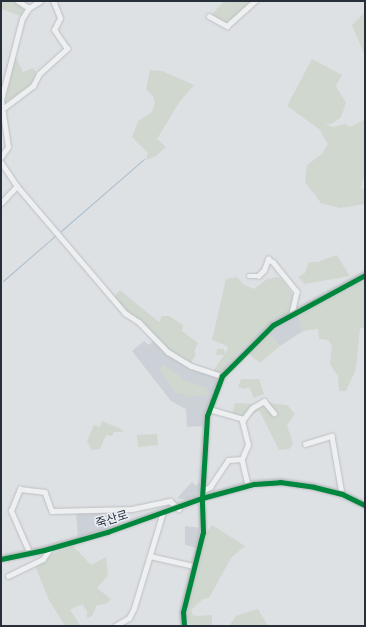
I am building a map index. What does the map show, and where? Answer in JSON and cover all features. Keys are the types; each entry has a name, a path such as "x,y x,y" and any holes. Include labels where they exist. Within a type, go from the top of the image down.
{"street":[{"path":"18,1 29,8"},
{"path":"1,157 8,147 1,100 22,19 29,8 40,1"},
{"path":"2,109 33,86 39,74 67,49 54,30 60,18 53,1"},
{"path":"210,16 227,26 255,1"},
{"path":"1,162 17,186 125,313 139,322 168,352 191,366 222,376"},
{"path":"1,203 17,186"},
{"path":"249,276 258,276 264,270 268,259 273,262 297,292 292,313"},
{"path":"184,626 183,612 203,532 202,498 204,490 209,409 222,376 264,333 292,313 365,275"},
{"path":"248,486 242,459 248,445 244,419 252,408 264,400 274,413"},
{"path":"209,409 244,419"},
{"path":"306,444 332,436 342,494"},
{"path":"204,490 210,487 228,460 242,459"},
{"name":"죽산로","path":"1,559 29,552 50,549 162,515 202,498 248,486 280,482 342,494 365,505"},
{"path":"29,552 11,511 20,489 45,492 52,511 132,510 170,501 179,508"},
{"path":"115,626 129,618 162,515"},
{"path":"8,576 43,559 50,549"},
{"path":"150,556 194,566"}],"shaded area":[{"path":"1,1 15,1 25,10 21,16 1,9"},
{"path":"224,1 252,1 227,24 212,15"},
{"path":"365,12 365,56 352,25"},
{"path":"15,56 23,72 33,68 36,72 31,85 5,103"},
{"path":"312,59 342,75 336,86 346,103 341,117 332,124 325,124 333,127 345,124 350,127 365,119 365,173 361,188 365,189 365,204 340,208 321,203 305,182 307,165 322,154 328,144 319,129 287,106"},
{"path":"150,70 162,71 194,85 180,101 157,139 166,147 156,156 146,160 148,153 132,137 138,121 152,112 155,102 153,96 146,89"},
{"path":"337,255 350,276 305,284 298,277 305,273 309,262 317,262"},
{"path":"365,274 365,328 360,328 356,369 346,391 339,391 338,376 330,364 332,346 328,340 319,339 318,329 303,331 298,313 341,290 348,290 357,275"},
{"path":"237,277 244,285 254,289 267,279 277,277 282,280 293,295 287,318 274,321 236,355 221,374 213,371 224,355 216,355 217,349 224,349 225,354 228,349 227,346 212,340 226,279"},
{"path":"120,290 159,322 162,316 169,316 183,325 182,331 198,343 194,352 196,354 191,363 171,352 145,325 126,312 114,297"},
{"path":"298,313 303,331 280,346 268,333 278,324"},
{"path":"268,333 280,346 260,363 251,356 249,351"},
{"path":"154,340 166,353 219,376 210,399 204,426 187,427 186,409 171,401 132,351 144,341 149,345"},
{"path":"163,365 180,376 182,380 207,388 210,395 186,397 183,393 177,394 159,369"},
{"path":"241,379 259,379 264,394 254,398 249,387 245,389 238,387"},
{"path":"235,403 252,404 256,408 269,403 287,405 295,414 287,425 293,444 289,449 279,450 259,410 244,421 232,414"},
{"path":"102,421 123,430 122,432 114,432 112,436 106,435 100,449 92,450 87,441 94,425 100,427"},
{"path":"157,434 158,445 138,447 137,435"},
{"path":"201,480 198,497 188,500 177,498 192,482 196,486"},
{"path":"116,512 120,524 78,538 76,513"},
{"path":"212,525 245,546 231,558 209,598 203,599 191,610 193,615 212,615 212,626 190,626 187,618 188,603 206,533"},
{"path":"185,526 202,528 197,548 185,545"},
{"path":"73,546 91,565 106,557 108,575 97,588 111,599 106,604 97,605 92,616 87,618 87,611 82,604 70,610 81,626 65,626 49,600 35,566 54,553"},
{"path":"258,609 268,626 229,626 236,616"}],"waterway":[{"path":"61,231 144,159"},
{"path":"3,281 56,235"}],"cycle path":[{"path":"184,626 183,612 203,532 202,498 207,416 222,376 273,325 365,275"},
{"path":"1,559 44,550 107,532 202,498 254,484 280,482 314,487 342,494 365,505"}]}
